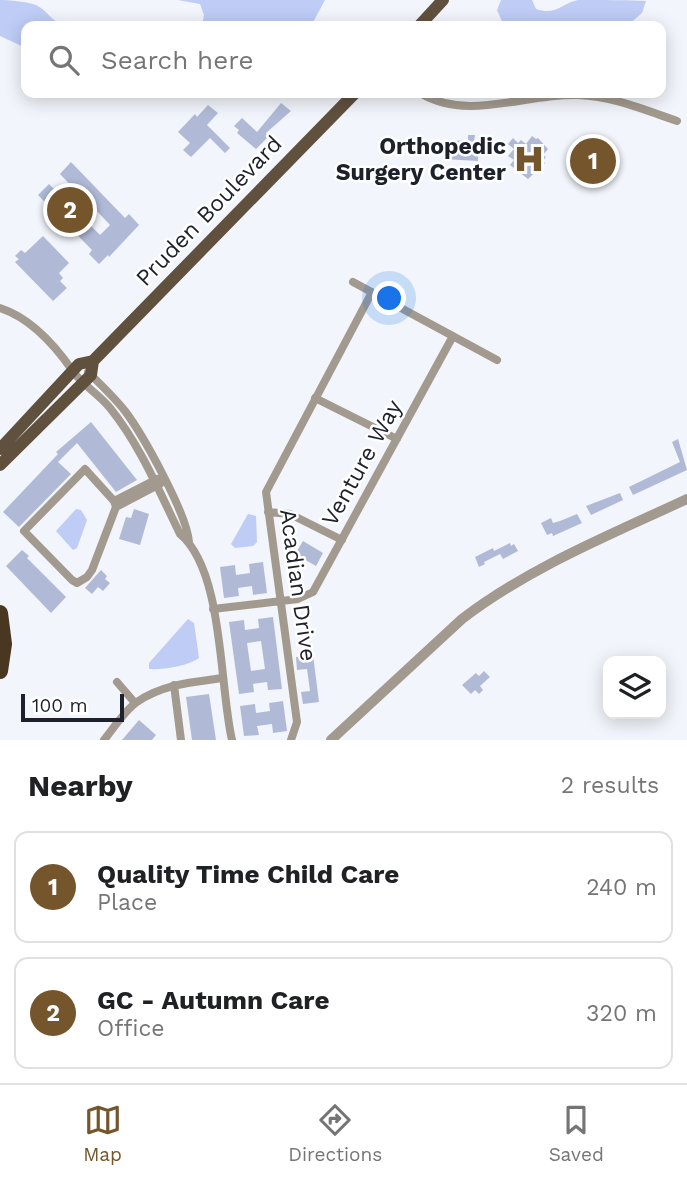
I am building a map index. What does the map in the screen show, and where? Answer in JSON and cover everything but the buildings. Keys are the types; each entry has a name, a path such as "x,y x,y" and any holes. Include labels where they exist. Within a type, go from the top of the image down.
{"highway":[{"path":"0,613 4,644 0,671"}],"main road":[{"path":"424,21 443,0"},
{"name":"Pruden Boulevard","path":"73,366 93,360 350,98"},
{"path":"0,466 87,378 93,360"},
{"path":"0,449 73,366"}],"street":[{"path":"430,98 457,107 536,98"},
{"path":"600,98 677,121"},
{"path":"354,282 497,360"},
{"name":"Acadian Drive","path":"292,740 297,722 282,601 265,499 269,484 372,292"},
{"path":"0,308 30,324 128,415 164,479 205,574 214,609 232,740"},
{"name":"Venture Way","path":"214,609 298,599 313,592 453,336"},
{"path":"87,378 124,426 180,534 190,542"},
{"path":"315,398 397,439"},
{"path":"115,504 85,469 24,531 77,583 92,570 115,504 164,479"},
{"path":"331,740 462,619 486,601 534,571 687,499"},
{"path":"268,512 289,514 342,540"},
{"path":"104,740 135,704 174,685 223,678"},
{"path":"117,682 135,704"},
{"path":"174,685 181,740"}],"water":[{"path":"0,0 36,5 56,21 21,21 21,46 0,36"},
{"path":"178,0 325,0 314,21 203,21 200,4"},
{"path":"501,0 532,0 536,9 543,11 554,10 578,0 646,1 642,13 633,21 502,21 497,10"},
{"path":"76,509 81,510 87,520 77,548 73,550 56,531"},
{"path":"248,514 256,516 257,542 253,546 235,548 231,544"},
{"path":"188,619 194,623 199,658 175,667 149,669 149,663"}],"place":[{"name":"Orthopedic Surgery Center","path":"529,159"},
{"name":"Quality Time Child Care","path":"593,161"},
{"name":"GC - Autumn Care","path":"70,210"}]}
